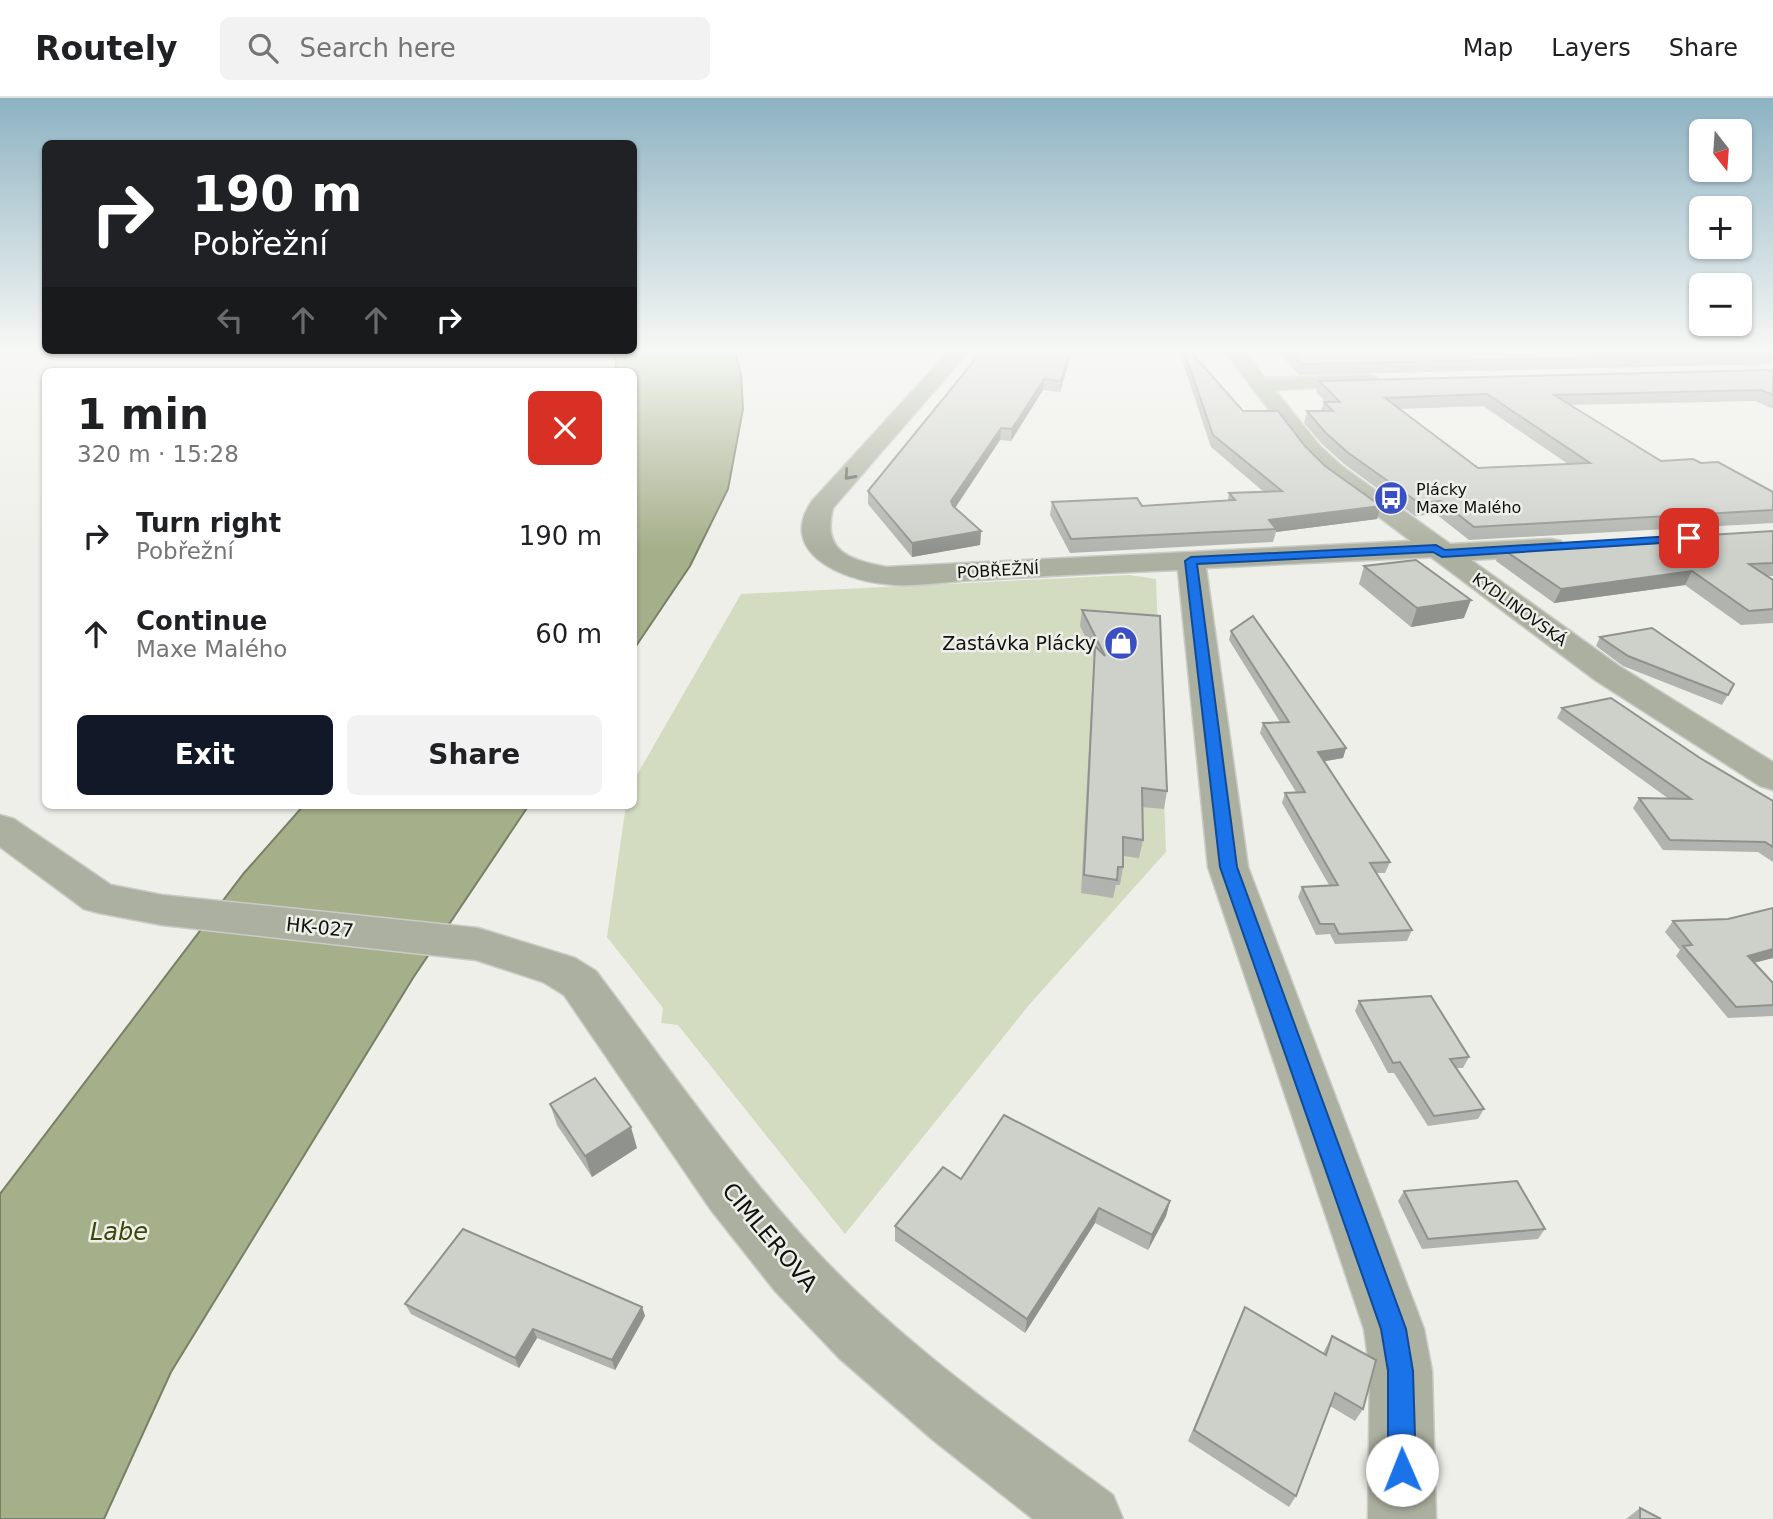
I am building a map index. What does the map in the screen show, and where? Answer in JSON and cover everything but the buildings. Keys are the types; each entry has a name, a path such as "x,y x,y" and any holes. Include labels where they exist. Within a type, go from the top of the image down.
{"street":[{"name":"POBŘEŽNÍ","path":"900,417 821,506 814,524 816,539 822,550 858,570 886,576 1577,545"},
{"name":"KYDLINOVSKÁ","path":"1288,417 1319,458 1439,551 1607,673 1773,778"},
{"path":"1191,561 1228,867 1394,1329 1401,1371 1402,1519"},
{"path":"1734,754 1773,753"},
{"name":"HK-027","path":"0,828 99,898 162,910 478,944"},
{"name":"CIMLEROVA","path":"478,944 548,966 580,983 742,1208 829,1306 940,1406 1089,1519"}],"shaded area":[{"path":"1129,575 1156,579 1166,852 1029,1005 845,1234 678,1025 661,1023 663,1008 607,937 625,809 637,809 637,775 741,594"}],"water":[{"path":"637,417 741,417 728,489 690,566 637,645"},
{"name":"Labe","path":"300,809 526,809 413,978 171,1372 104,1519 0,1519 0,1194 244,873"}],"place":[{"name":"Plácky Maxe Malého","path":"1391,498"},
{"name":"Zastávka Plácky","path":"1121,643"}],"route":[{"path":"1402,1470 1401,1371 1394,1329 1248,916 1228,867 1191,561 1436,548 1442,553 1689,538"}]}
